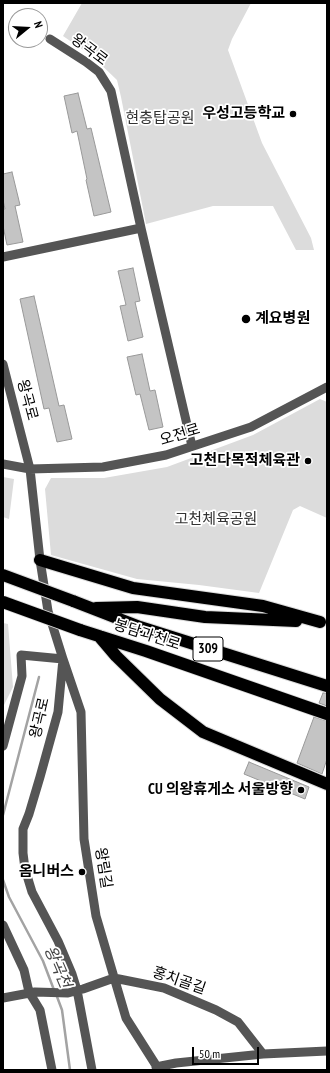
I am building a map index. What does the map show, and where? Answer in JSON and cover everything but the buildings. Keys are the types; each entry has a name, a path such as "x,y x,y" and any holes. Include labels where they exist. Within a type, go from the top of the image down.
{"highway":[{"path":"40,560 133,588 263,606 325,620"},
{"name":"봉담과천로","path":"3,575 140,627 327,686"},
{"name":"봉담과천로","path":"3,602 80,630 146,651 327,714"},
{"path":"91,608 137,606 205,617 325,620"},
{"path":"99,636 116,656 160,699 203,732 327,784"}],"street":[{"name":"왕곡로","path":"50,39 99,72 111,92 192,446"},
{"path":"3,257 141,228"},
{"name":"왕곡로","path":"3,364 30,469 40,560 48,611 63,659 58,712 40,778 23,830 22,853 32,892 58,941 72,974 73,991 92,1070"},
{"name":"오전로","path":"3,464 30,469 103,467 166,455 251,427 327,387"},
{"path":"4,742 22,676 21,655 63,659"},
{"name":"왕림길","path":"63,659 81,712 84,839 96,916 126,1018 158,1068"},
{"path":"3,925 24,970 40,1010 52,1070"},
{"name":"홍치골길","path":"3,998 32,992 73,991 114,978 164,988 216,1010 238,1022 263,1054"},
{"path":"158,1068 176,1062 263,1054 327,1051"}],"green space":[{"name":"현충탑공원","path":"82,3 251,3 232,39 228,50 262,143 311,238 314,250 296,250 273,206 213,206 146,224 117,80 92,56 63,36"},
{"name":"고천체육공원","path":"320,399 327,402 327,518 300,506 293,510 259,593 137,579 51,555 45,489 51,478 104,478 167,467 253,435"},
{"path":"3,477 14,479 9,519 3,517"},
{"path":"3,623 8,624 13,687 3,707"}],"waterway":[{"name":"왕곡천","path":"3,815 39,677"},
{"name":"왕곡천","path":"3,880 9,897 43,961 54,990"},
{"name":"왕곡천","path":"56,994 62,1010 70,1070"}],"place":[{"name":"우성고등학교","path":"293,114"},
{"name":"계요병원","path":"246,319"},
{"name":"고천다목적체육관","path":"308,461"},
{"name":"CU 의왕휴게소 서울방향","path":"301,790"},
{"name":"옴니버스","path":"82,872"}]}
